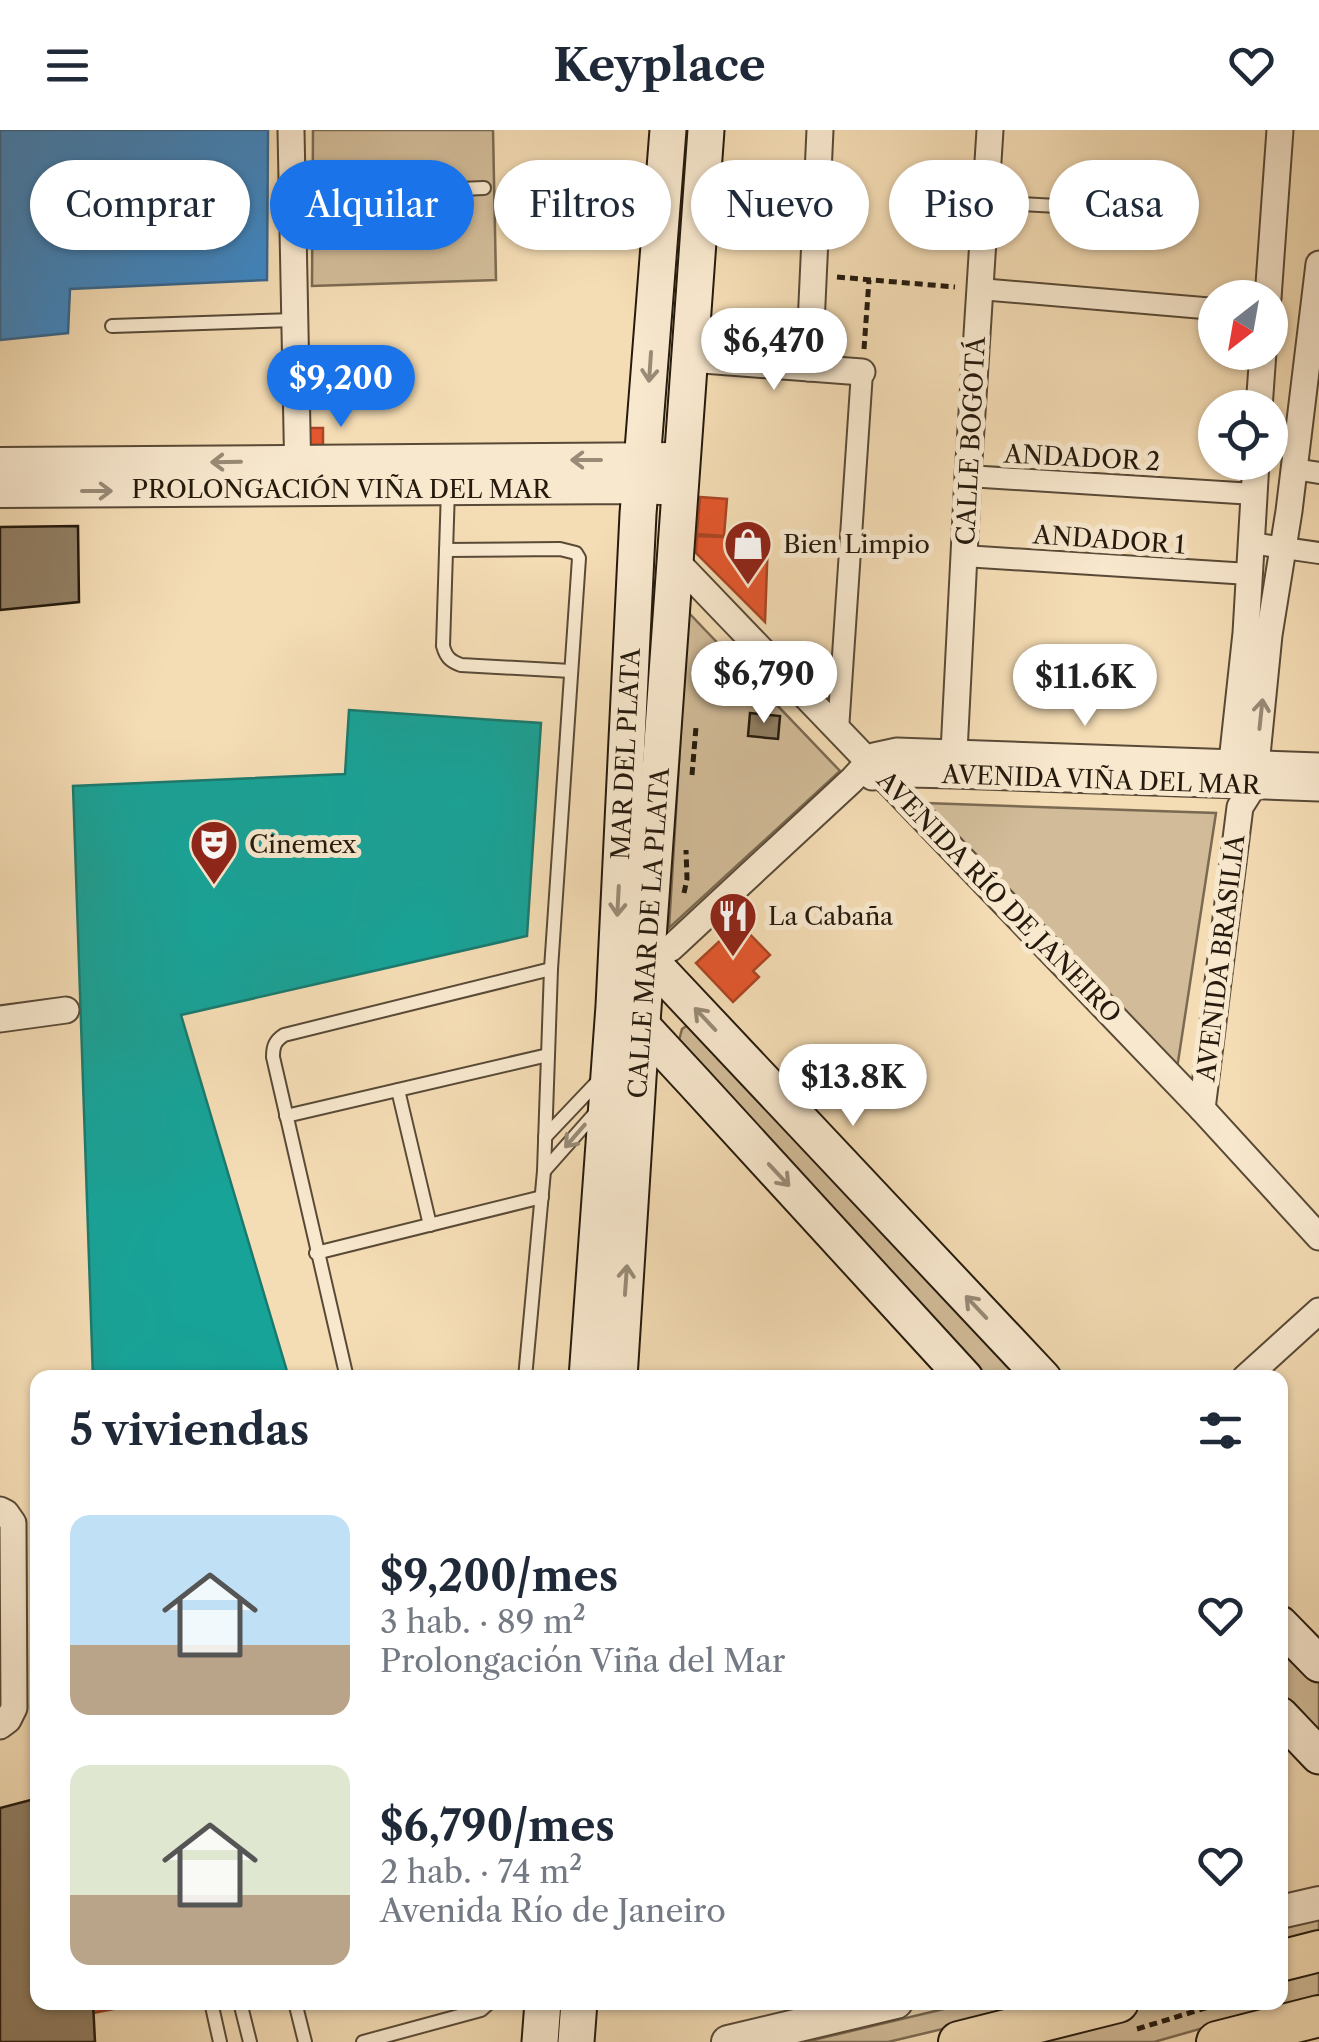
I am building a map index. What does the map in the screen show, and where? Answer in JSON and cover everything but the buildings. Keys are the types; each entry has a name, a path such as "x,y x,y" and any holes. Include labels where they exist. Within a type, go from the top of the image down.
{"main road":[{"name":"MAR DEL PLATA","path":"588,1370 614,1006 631,958 641,474 668,130"},
{"name":"CALLE MAR DE LA PLATA","path":"620,1370 643,1028 631,958 676,561 706,130"},
{"path":"631,958 661,972 1035,1370"},
{"path":"614,1006 643,1028 958,1370"},
{"path":"1288,1632 1319,1664"},
{"path":"1288,1723 1319,1756"},
{"path":"1288,1959 1319,1952"},
{"path":"540,2042 542,2010"},
{"path":"576,2042 578,2010"},
{"path":"1217,2042 1319,2016"},
{"path":"959,2042 1120,2018"}],"street":[{"path":"291,130 291,160"},
{"path":"809,368 820,130"},
{"name":"CALLE BOGOTÁ","path":"988,160 990,130"},
{"path":"1269,280 1280,130"},
{"path":"293,250 297,476"},
{"name":"CALLE BOGOTÁ","path":"954,752 983,250"},
{"name":"AVENIDA BRASILIA","path":"1202,1109 1242,781 1283,548 1306,471 1319,264"},
{"path":"980,289 1198,308"},
{"path":"690,358 862,372 838,730"},
{"name":"PROLONGACIÓN VIÑA DEL MAR","path":"0,464 297,476 448,489 641,474"},
{"name":"PROLONGACIÓN VIÑA DEL MAR","path":"0,492 297,476 682,474"},
{"name":"ANDADOR 2","path":"968,476 1254,494"},
{"name":"AVENIDA BRASILIA","path":"1242,781 1255,480"},
{"path":"1251,543 1319,552"},
{"name":"ANDADOR 1","path":"964,556 1250,574"},
{"name":"AVENIDA RÍO DE JANEIRO","path":"676,561 838,730 867,772 1202,1109 1319,1237"},
{"name":"AVENIDA VIÑA DEL MAR","path":"867,772 886,752 954,752 1319,788"},
{"name":"AVENIDA VIÑA DEL MAR","path":"867,772 1242,781 1319,766"},
{"path":"631,958 671,948 867,772"},
{"path":"0,1020 66,1010"},
{"path":"1254,1370 1319,1311"},
{"path":"3,1512 13,1523 14,1708 4,1723"},
{"path":"1288,1910 1319,1902"},
{"path":"728,2042 862,2010"}],"lane":[{"path":"474,188 484,188"},
{"path":"112,326 294,320"},
{"path":"448,489 443,646 446,656 460,665 571,671"},
{"path":"446,550 560,549 576,553 579,558 551,969 544,1171 526,1370"},
{"path":"345,1370 272,1048 284,1036 551,969"},
{"path":"286,1116 548,1056"},
{"path":"545,1137 607,1085"},
{"path":"544,1171 607,1085"},
{"path":"398,1090 430,1225"},
{"path":"316,1253 542,1197"},
{"path":"213,2010 220,2042"},
{"path":"242,2010 250,2042"},
{"path":"296,2010 305,2042"},
{"path":"362,2042 481,2010"}],"path":[{"path":"814,276 980,289"},
{"path":"862,372 869,280"},
{"path":"1120,2018 1172,2010"}],"shaded area":[{"path":"313,130 493,130 496,280 312,286 312,250 474,250 474,160 313,160"},
{"path":"688,612 840,771 669,928"},
{"path":"925,803 1216,813 1176,1075"},
{"path":"692,1022 1018,1370 979,1370 678,1044 682,1029"},
{"path":"1288,1651 1319,1683 1319,1737 1288,1704"},
{"path":"1319,1918 1319,1938 1288,1946 1288,1926"},
{"path":"1319,1965 1319,1995 1288,2004 1288,1972"},
{"path":"940,2010 1023,2010 888,2042 805,2042"},
{"path":"1132,2010 1266,2010 1154,2042 997,2042"}],"place":[{"name":"Bien Limpio","path":"748,586"},
{"name":"Cinemex","path":"214,886"},
{"name":"La Cabaña","path":"733,958"}]}
